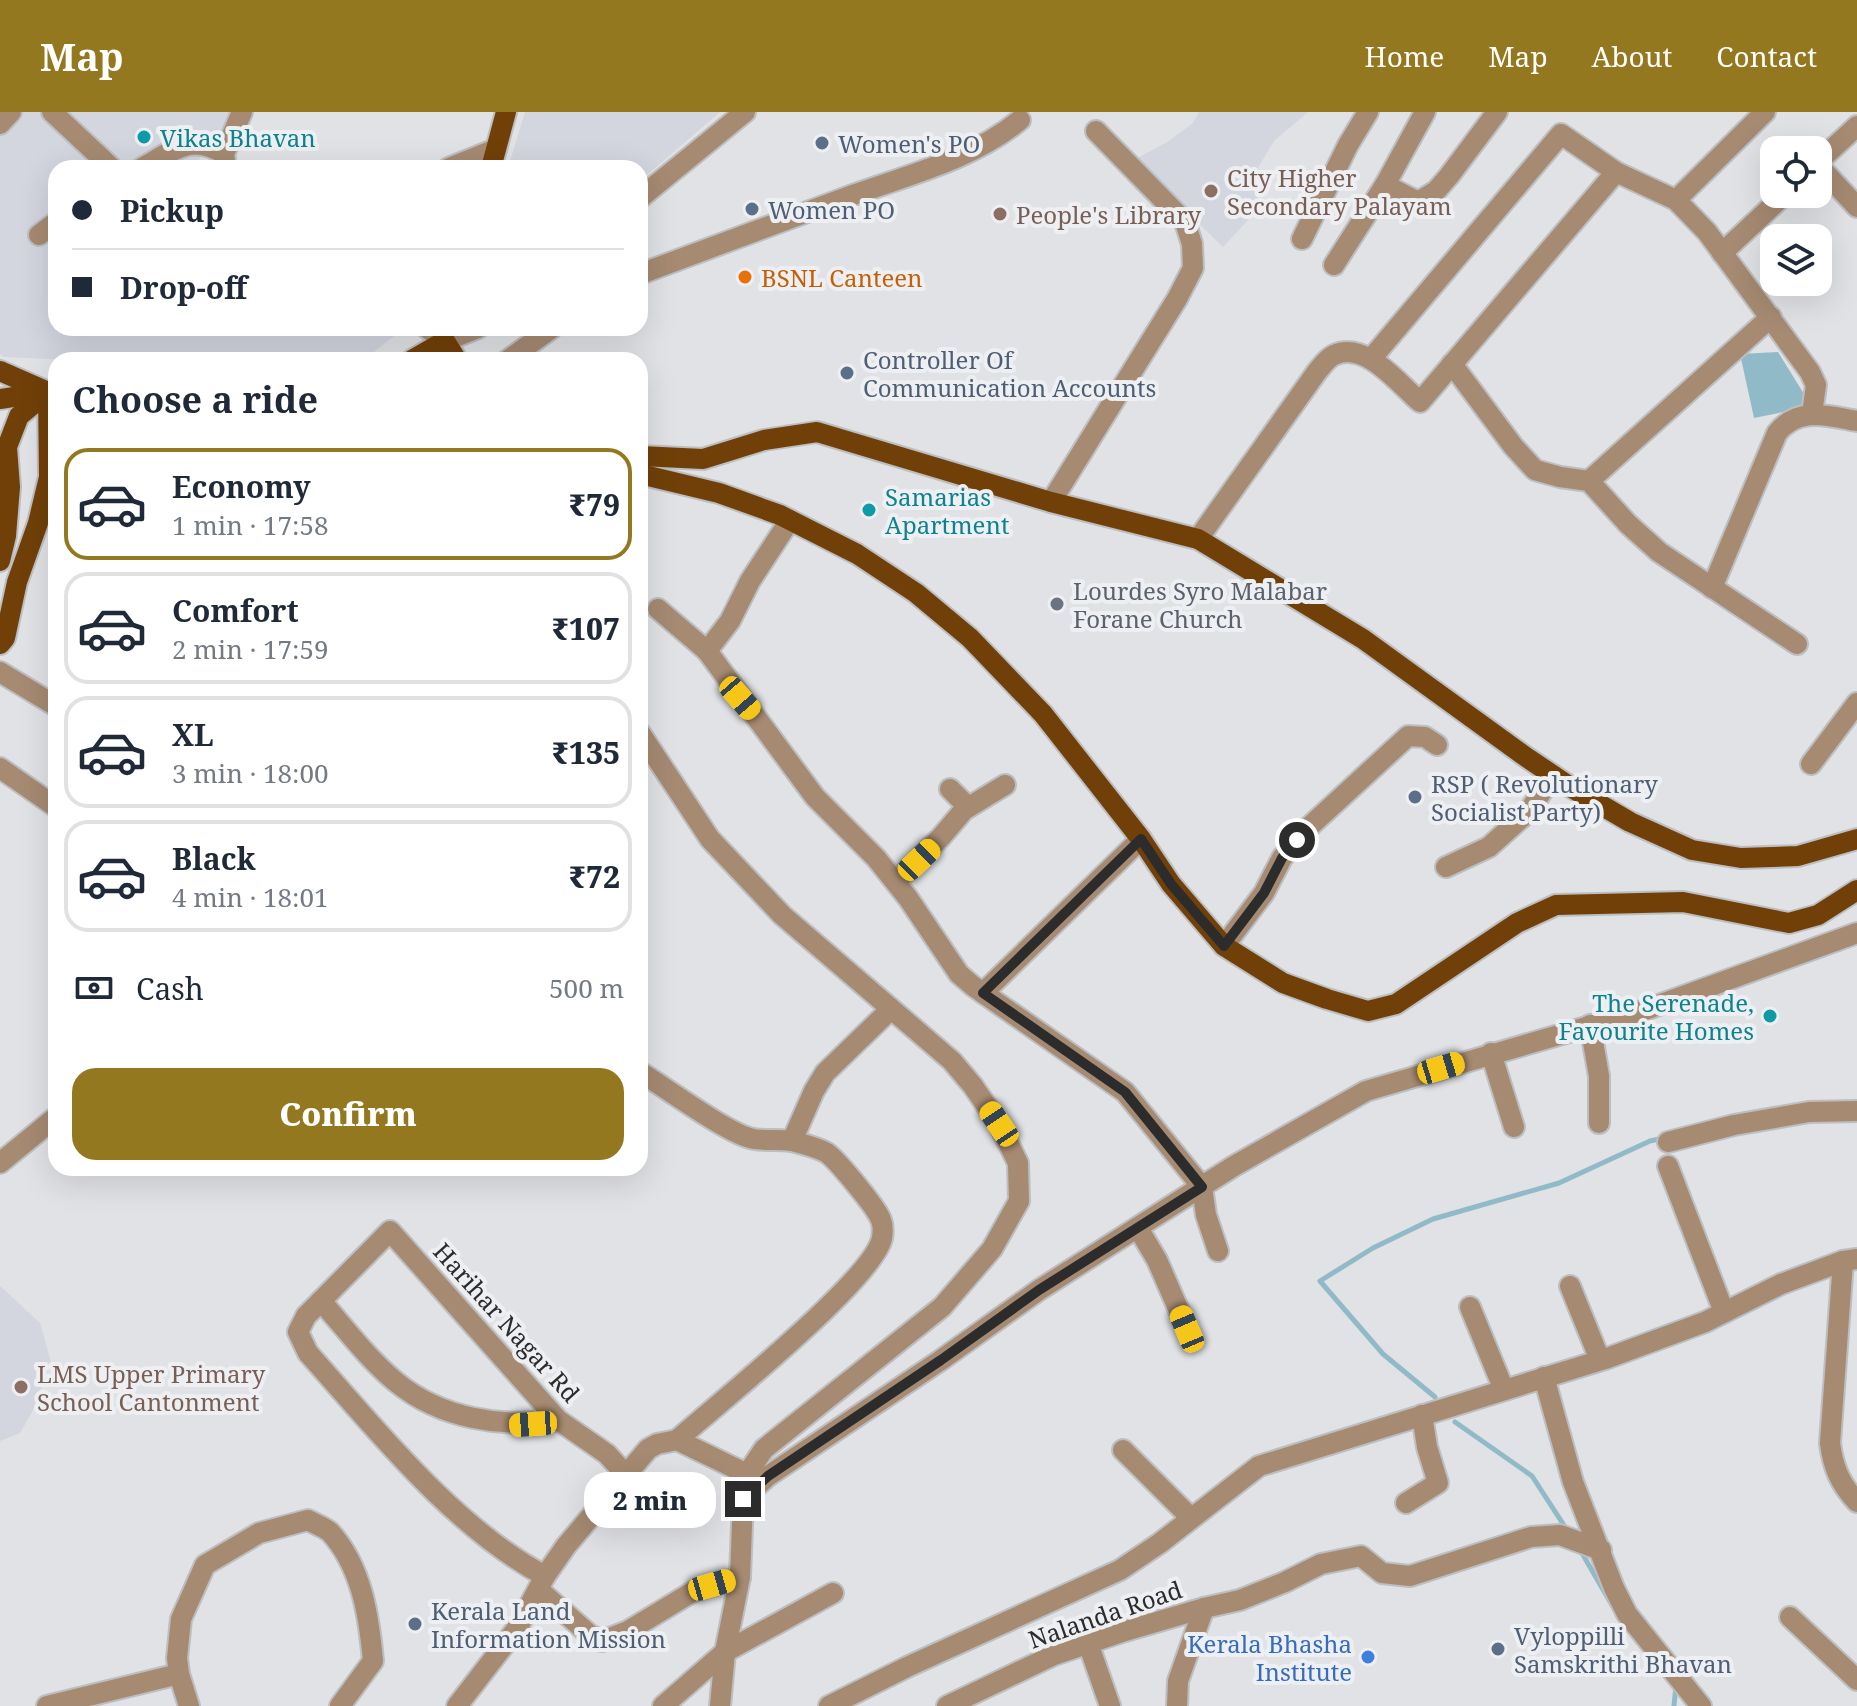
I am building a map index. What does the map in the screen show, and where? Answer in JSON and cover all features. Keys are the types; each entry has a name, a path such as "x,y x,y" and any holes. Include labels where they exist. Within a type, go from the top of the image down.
{"main road":[{"path":"493,158 506,112"},
{"path":"428,352 446,343"},
{"path":"0,371 48,390"},
{"path":"0,399 48,393"},
{"path":"0,561 6,536 10,487 4,438 19,416 48,396"},
{"path":"648,456 703,459 764,440 817,432 1051,502 1198,539 1363,639 1553,775 1630,822 1692,850 1741,858 1798,856 1857,839"},
{"path":"648,476 719,493 790,520 857,554 916,593 970,638 1043,714 1141,839 1171,884 1224,946 1283,983 1368,1011 1396,1004 1517,923 1556,905 1683,902 1789,923 1818,915 1857,890"},
{"path":"0,644 5,638 17,582 38,523 48,481"},
{"path":"38,523 48,508"}],"street":[{"path":"0,124 11,112"},
{"path":"52,112 103,160"},
{"path":"225,160 242,112"},
{"path":"648,191 745,112"},
{"path":"1302,239 1348,145 1368,112"},
{"path":"1334,265 1385,185 1425,112"},
{"path":"1385,185 1418,202 1436,191 1497,112"},
{"path":"1676,200 1765,112"},
{"path":"648,271 880,185 952,162 999,138 1020,120"},
{"path":"1832,150 1857,126"},
{"path":"1051,502 1177,299 1193,268 1192,244 1185,222 1096,131"},
{"path":"1371,359 1561,134 1616,172 1676,200 1697,219 1810,372 1816,385 1812,414"},
{"path":"157,160 198,142 210,145 224,160"},
{"path":"1198,539 1332,355 1352,350 1371,359 1420,402 1616,172"},
{"path":"1832,179 1857,207"},
{"path":"1722,253 1770,208"},
{"path":"39,235 48,228"},
{"path":"1589,481 1771,317"},
{"path":"519,352 541,336"},
{"path":"1452,364 1513,446 1535,470 1589,481 1628,524 1659,552 1797,644"},
{"path":"1712,588 1777,433 1790,420 1812,414 1857,421"},
{"path":"707,651 730,621 750,581 790,520"},
{"path":"658,609 707,651 815,797 896,882 959,974 1125,1092 1202,1187 1206,1215 1218,1251"},
{"path":"0,672 48,701"},
{"path":"1811,764 1857,703"},
{"path":"1224,946 1264,893 1282,858 1344,793 1408,736 1418,735 1437,745"},
{"path":"648,745 710,839 782,915 952,1061 999,1124 1018,1163 1019,1201 992,1249 942,1307 764,1449 747,1474 740,1577 725,1652 720,1706"},
{"path":"0,768 48,801"},
{"path":"1446,867 1489,847 1529,811 1553,775"},
{"path":"896,882 968,807 1005,785"},
{"path":"950,789 968,807"},
{"path":"983,993 1141,839"},
{"path":"743,1499 768,1476 1039,1290 1202,1187 1366,1091 1658,1006 1857,933"},
{"path":"792,1141 825,1073 891,1009"},
{"path":"1590,1025 1599,1076 1599,1123"},
{"path":"1491,1053 1514,1127"},
{"path":"457,1706 518,1627 566,1546 648,1449 677,1440 803,1329 860,1274 877,1252 883,1222 874,1206 827,1153 792,1141 755,1139 736,1133 648,1077"},
{"path":"1668,1142 1734,1125 1809,1112 1857,1111"},
{"path":"0,1163 48,1124"},
{"path":"1668,1166 1724,1312"},
{"path":"1138,1228 1157,1260 1187,1329"},
{"name":"Harihar Nagar Rd","path":"321,1301 390,1231 558,1420 607,1454 626,1475"},
{"path":"829,1706 1120,1570 1259,1466 1600,1360 1724,1312 1781,1284 1850,1260 1830,1443 1832,1466 1845,1490 1857,1502"},
{"path":"1570,1286 1600,1360"},
{"path":"558,1420 517,1425 441,1410 395,1381 321,1301 306,1316 298,1332 308,1353 407,1462 470,1524 523,1565 590,1635 602,1641 628,1631 694,1591 740,1577"},
{"path":"1470,1307 1504,1390"},
{"path":"1544,1377 1573,1482 1614,1588 1627,1614 1701,1706"},
{"path":"1406,1503 1438,1483 1427,1447 1422,1415"},
{"path":"677,1440 747,1474"},
{"path":"1123,1450 1191,1518"},
{"path":"189,1706 177,1658 181,1619 205,1565 259,1533 308,1520 328,1530 343,1552 369,1613 373,1661 340,1706"},
{"name":"Nalanda Road","path":"947,1706 1054,1655 1204,1608 1240,1600 1321,1564 1361,1556 1382,1573 1410,1576 1531,1537 1560,1535 1601,1550"},
{"path":"663,1706 725,1652 833,1593"},
{"path":"1177,1706 1178,1681 1204,1608"},
{"path":"1790,1617 1857,1680"},
{"path":"1088,1643 1110,1706"},
{"path":"47,1706 70,1703 179,1674"}],"shaded area":[{"path":"0,112 241,112 198,160 48,160 48,336 394,336 374,352 48,352 48,359 4,357 0,354"},
{"path":"525,112 720,112 648,174 648,160 510,160"},
{"name":"City Higher Secondary Palayam","path":"1199,112 1308,112 1274,141 1253,176 1260,207 1223,247 1134,160 1169,141 1193,123"},
{"name":"LMS Upper Primary School Cantonment","path":"0,1286 40,1323 51,1362 32,1412 20,1433 0,1441"}],"water":[{"path":"1778,352 1804,394 1808,407 1754,418 1740,354"}],"waterway":[{"path":"1435,1397 1383,1354 1320,1281 1373,1248 1433,1219 1559,1183 1650,1141 1664,1138"},
{"path":"1455,1422 1532,1476 1567,1530"},
{"path":"1579,1548 1616,1612"},
{"path":"1674,1706 1676,1685"}],"place":[{"name":"Vikas Bhavan","path":"144,137"},
{"name":"Women's PO","path":"822,143"},
{"name":"City Higher Secondary Palayam","path":"1211,191"},
{"name":"Women PO","path":"752,209"},
{"name":"People's Library","path":"1000,214"},
{"name":"BSNL Canteen","path":"745,277"},
{"name":"Controller Of Communication Accounts","path":"847,373"},
{"name":"Samarias Apartment","path":"869,510"},
{"name":"Lourdes Syro Malabar Forane Church","path":"1057,604"},
{"name":"RSP ( Revolutionary Socialist Party)","path":"1415,797"},
{"name":"The Serenade, Favourite Homes","path":"1770,1016"},
{"name":"LMS Upper Primary School Cantonment","path":"21,1387"},
{"name":"Kerala Land Information Mission","path":"415,1624"},
{"name":"Vyloppilli Samskrithi Bhavan","path":"1498,1649"},
{"name":"Kerala Bhasha Institute","path":"1368,1657"}],"route":[{"path":"743,1499 768,1476 1039,1290 1202,1187 1125,1092 983,993 1141,839 1171,884 1224,946 1264,893 1282,858 1297,840"}]}
